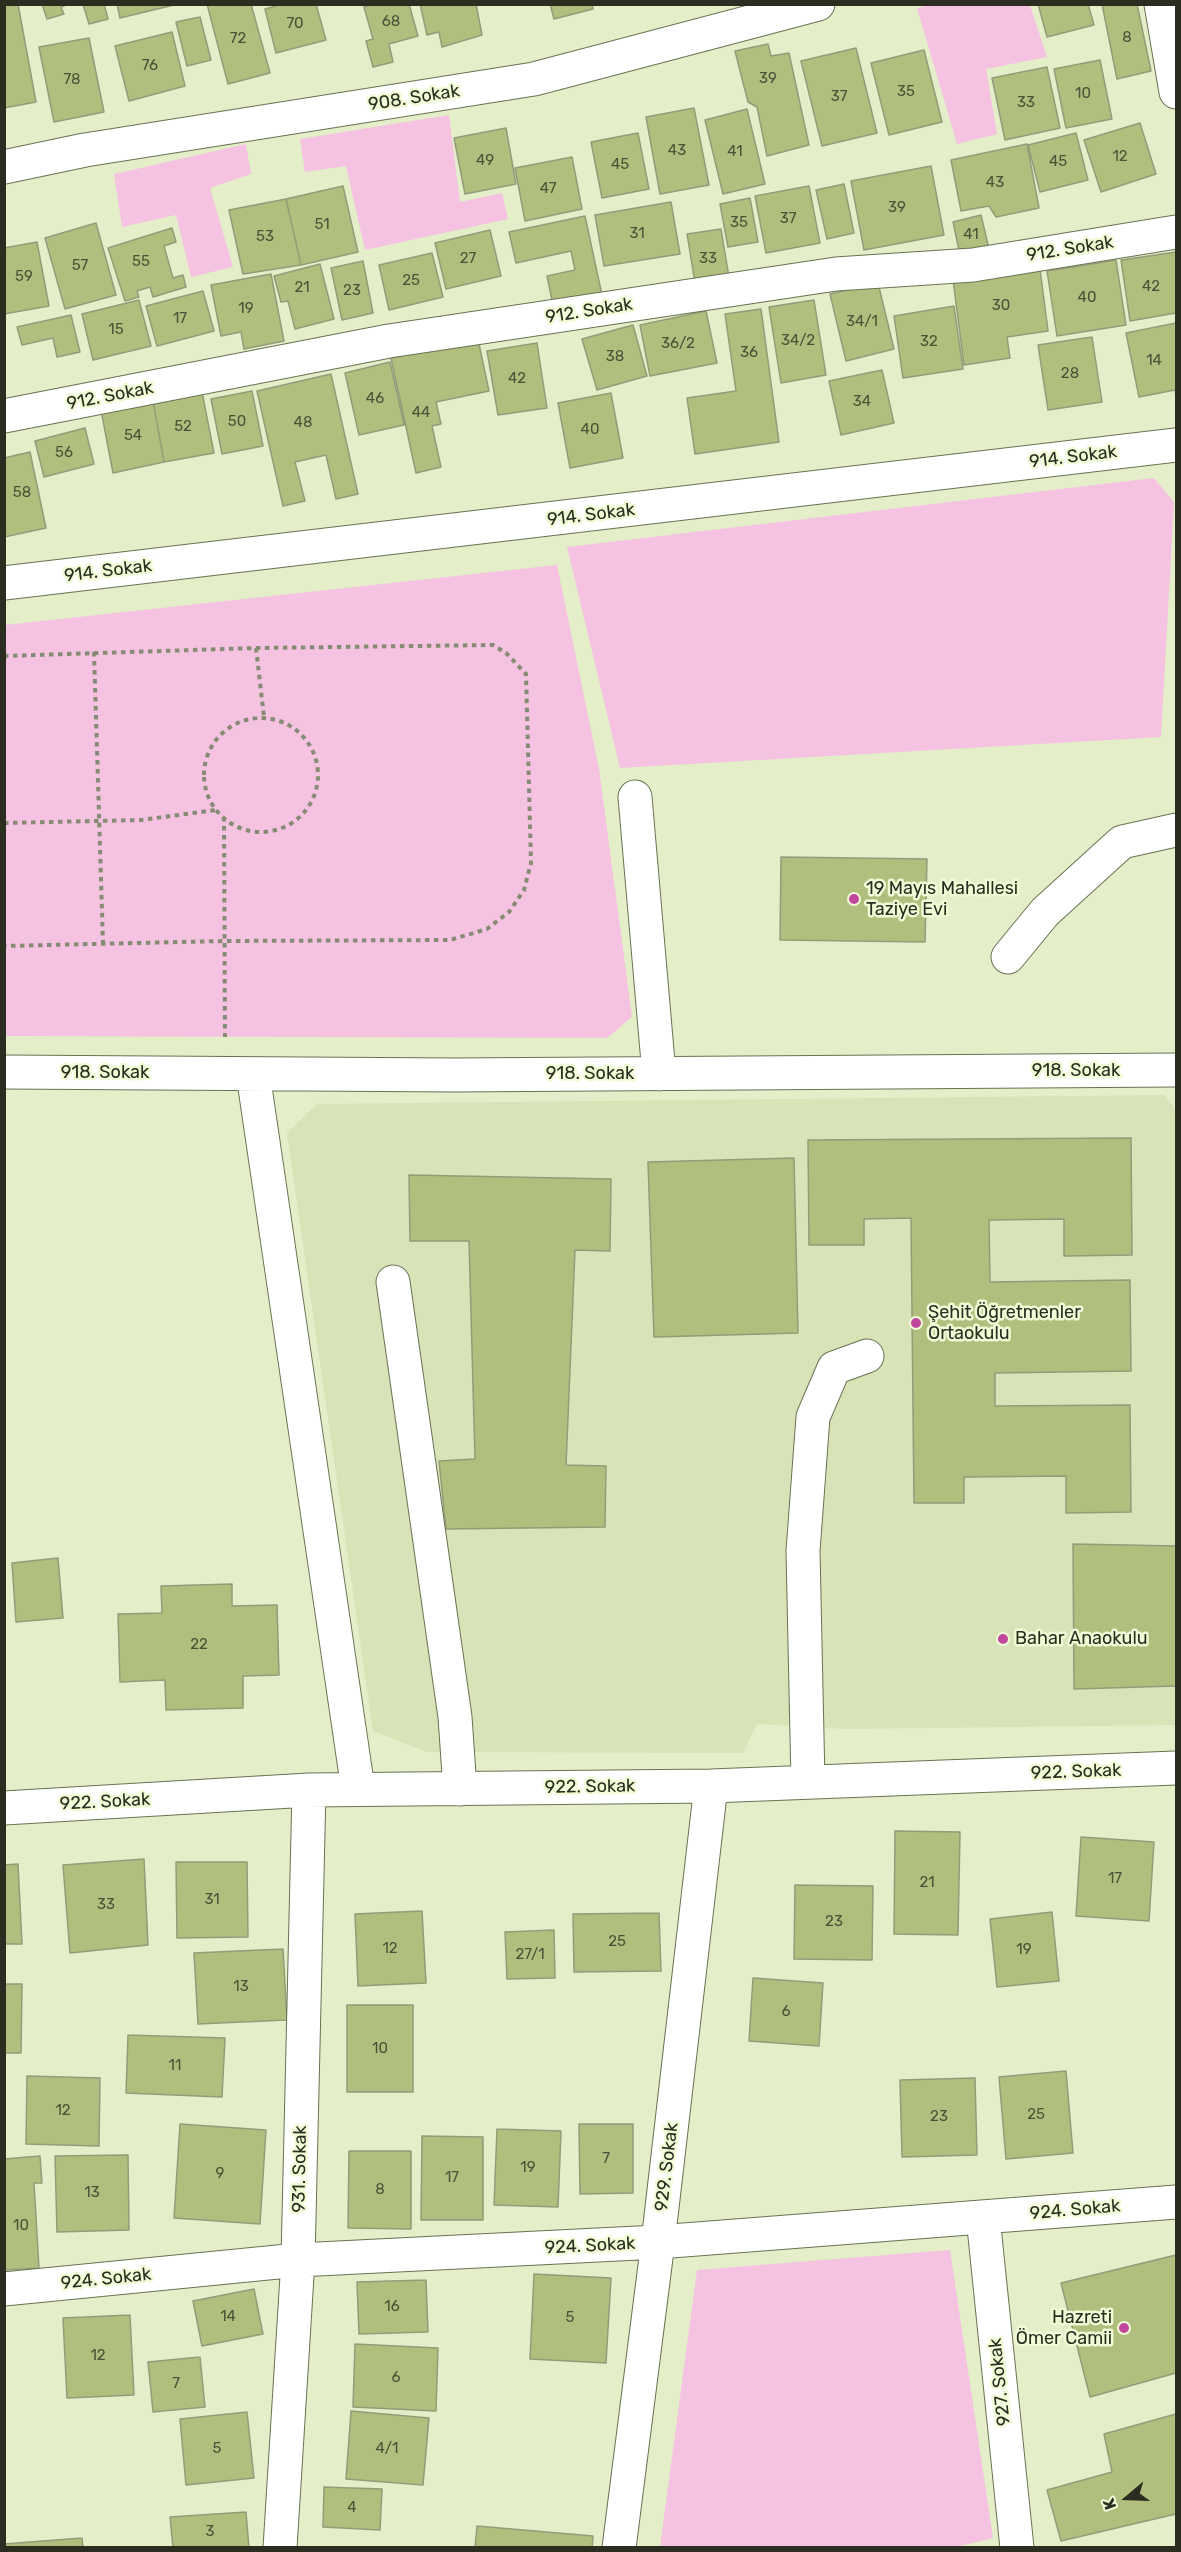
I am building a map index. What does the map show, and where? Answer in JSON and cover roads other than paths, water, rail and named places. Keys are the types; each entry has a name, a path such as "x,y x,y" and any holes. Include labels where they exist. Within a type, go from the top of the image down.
{"street":[{"name":"908. Sokak","path":"4,167 85,150 534,79 818,4"},
{"path":"1161,4 1176,92"},
{"name":"912. Sokak","path":"4,416 389,341 836,274 973,265 1176,232"},
{"name":"914. Sokak","path":"4,583 1176,445"},
{"path":"635,797 658,1074"},
{"path":"1008,957 1045,912 1122,842 1176,830"},
{"name":"918. Sokak","path":"4,1072 658,1074 1176,1070"},
{"path":"239,1074 358,1790"},
{"path":"393,1282 455,1718 460,1789"},
{"path":"808,1782 803,1551 813,1417 834,1368 867,1356"},
{"name":"922. Sokak","path":"4,1808 309,1790 711,1786 1176,1768"},
{"name":"929. Sokak","path":"619,2547 658,2242 711,1786"},
{"name":"931. Sokak","path":"280,2547 298,2260 309,1790"},
{"name":"924. Sokak","path":"4,2289 298,2260 658,2242 1176,2202"},
{"name":"927. Sokak","path":"983,2217 1017,2547"}],"place":[{"name":"19 Mayıs Mahallesi Taziye Evi","path":"854,899"},
{"name":"Şehit Öğretmenler Ortaokulu","path":"916,1323"},
{"name":"Bahar Anaokulu","path":"1003,1639"},
{"name":"Hazreti Ömer Camii","path":"1124,2328"}]}
